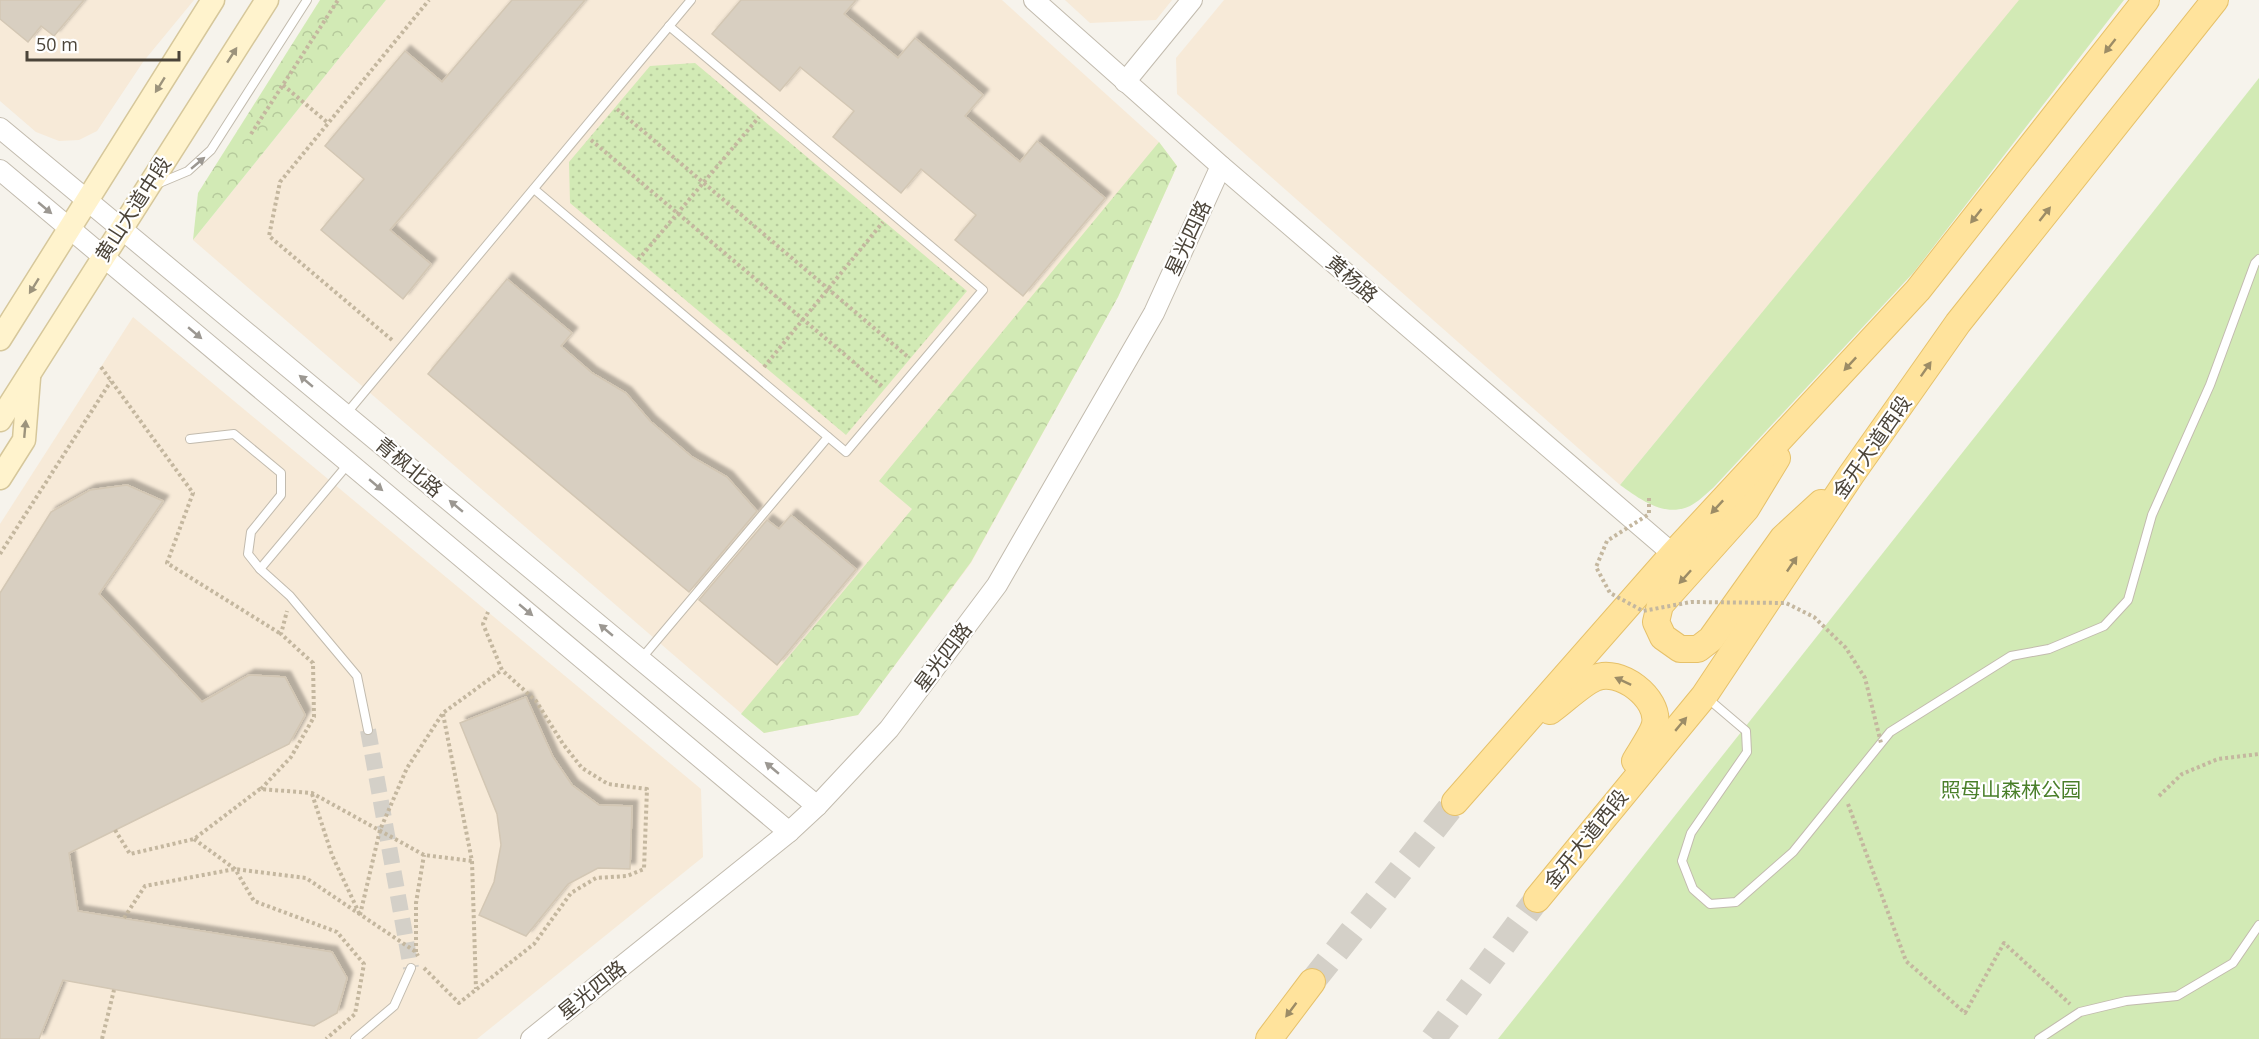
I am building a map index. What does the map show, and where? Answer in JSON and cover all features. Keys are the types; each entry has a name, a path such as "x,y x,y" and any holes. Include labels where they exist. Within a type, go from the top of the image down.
{"main road":[{"path":"3,331 213,0"},
{"name":"黄山大道中段","path":"0,420 267,0"},
{"path":"1455,802 1672,554 1918,290 2146,0"},
{"name":"金开大道西段","path":"1537,899 1704,696 1851,475 1958,323 2215,0"},
{"path":"0,478 24,440 30,374"},
{"path":"1805,412 1746,509 1660,605 1656,622 1663,637 1680,649 1698,649 1711,639 1783,538 1851,475"},
{"path":"1506,744 1595,677 1612,675 1629,683 1654,708 1655,725 1604,816"},
{"path":"1269,1039 1312,982"}],"street":[{"name":"黄杨路","path":"1034,0 1221,166 1672,554"},
{"path":"1125,82 1192,0"},
{"name":"青枫北路","path":"0,128 817,806"},
{"name":"星光四路","path":"531,1039 789,832 817,806 889,729 997,585 1154,313 1221,166"},
{"name":"青枫北路","path":"0,170 789,832"}],"lane":[{"path":"146,189 188,171 211,150 307,0"},
{"path":"346,414 691,0"},
{"path":"534,189 846,452 983,290 669,26"},
{"path":"1704,696 1746,731 1747,752 1691,833 1682,861 1693,889 1710,904 1736,902 1793,852 1890,732 2012,656 2049,650 2104,626 2128,600 2152,515 2210,385 2255,263 2259,259"},
{"path":"190,439 234,434 280,473 281,495 251,532 248,554 260,569 290,596 357,676 368,730"},
{"path":"641,659 828,437"},
{"path":"260,569 349,462"},
{"path":"2039,1039 2080,1012 2126,1001 2177,996 2233,963 2259,925"},
{"path":"355,1039 394,1006 411,968"}],"path":[{"path":"250,134 338,0"},
{"path":"401,347 269,236 280,182 429,0"},
{"path":"283,85 328,123"},
{"path":"607,101 919,366"},
{"path":"630,270 767,108"},
{"path":"582,131 893,396"},
{"path":"756,376 891,213"},
{"path":"101,367 193,494 167,563 281,634 314,663 314,717 291,758 260,789 194,839 130,854 116,830"},
{"path":"0,554 111,381"},
{"path":"1648,498 1649,514 1607,541 1596,567 1610,594 1643,611 1691,602 1786,603 1814,617 1846,648 1865,678 1881,743"},
{"path":"281,634 290,596"},
{"path":"424,855 416,903 416,952 427,973 459,1003 534,944 571,894 596,878 627,876 644,869 647,789 608,784 582,768 563,744 536,701 502,670 483,624 488,612"},
{"path":"360,915 380,830 407,768 443,713 502,670"},
{"path":"443,713 472,861 476,989"},
{"path":"2159,796 2182,774 2218,759 2259,754"},
{"path":"260,789 312,793 424,855 472,861"},
{"path":"1843,790 1906,961 1965,1012 2004,943 2080,1012"},
{"path":"312,793 332,855 360,915"},
{"path":"194,839 235,869 254,901 337,932 364,964 356,1014 326,1039"},
{"path":"124,918 145,886 235,869 306,879 416,952"},
{"path":"102,1039 114,990"}],"shaded area":[{"path":"0,0 194,0 143,62 97,131 79,140 59,141 36,132 0,101"},
{"path":"386,0 1002,0 1159,142 1177,166 1118,297 971,563 858,715 764,733 193,240"},
{"path":"1065,0 1172,0 1156,20 1090,23"},
{"path":"1224,0 2020,0 1620,485 1177,94 1176,58"},
{"path":"133,317 701,789 703,857 477,1039 0,1039 0,524"}],"green space":[{"path":"320,0 386,0 193,240 198,193"},
{"path":"2019,0 2124,0 1914,272 1713,488 1690,506 1671,510 1653,505 1620,485"},
{"path":"695,63 967,291 846,435 570,203 569,162 650,66"},
{"name":"照母山森林公园","path":"2259,78 2259,1039 1498,1039"},
{"path":"1159,142 1177,166 1118,297 971,562 858,715 764,733 741,714 912,509 879,481"}],"building":[{"path":"0,0 84,0 54,36 41,26 28,42 0,19"},
{"path":"512,0 585,0 390,230 431,264 403,299 321,230 364,179 325,146 405,51 442,82"},
{"path":"741,0 856,0 844,14 898,58 915,38 983,95 965,116 1020,162 1037,141 1105,198 1023,296 955,240 976,215 921,169 901,193 833,137 854,111 800,67 780,91 712,34"},
{"path":"507,279 572,333 561,346 592,373 626,393 650,421 692,457 727,477 757,511 689,592 428,374"},
{"path":"127,485 163,501 99,594 202,702 249,675 285,677 305,715 289,744 69,853 78,911 332,952 347,978 337,1013 314,1026 63,980 39,1039 0,1039 0,593 51,512 90,490"},
{"path":"791,515 856,569 777,665 699,600 767,520 779,529"},
{"path":"526,697 553,757 572,785 599,805 632,806 630,869 598,868 568,884 526,936 479,915 494,882 501,845 497,814 460,723"}],"tunnel":[{"path":"368,730 411,968"},
{"path":"1312,982 1455,802"},
{"path":"1433,1039 1537,899"}]}
